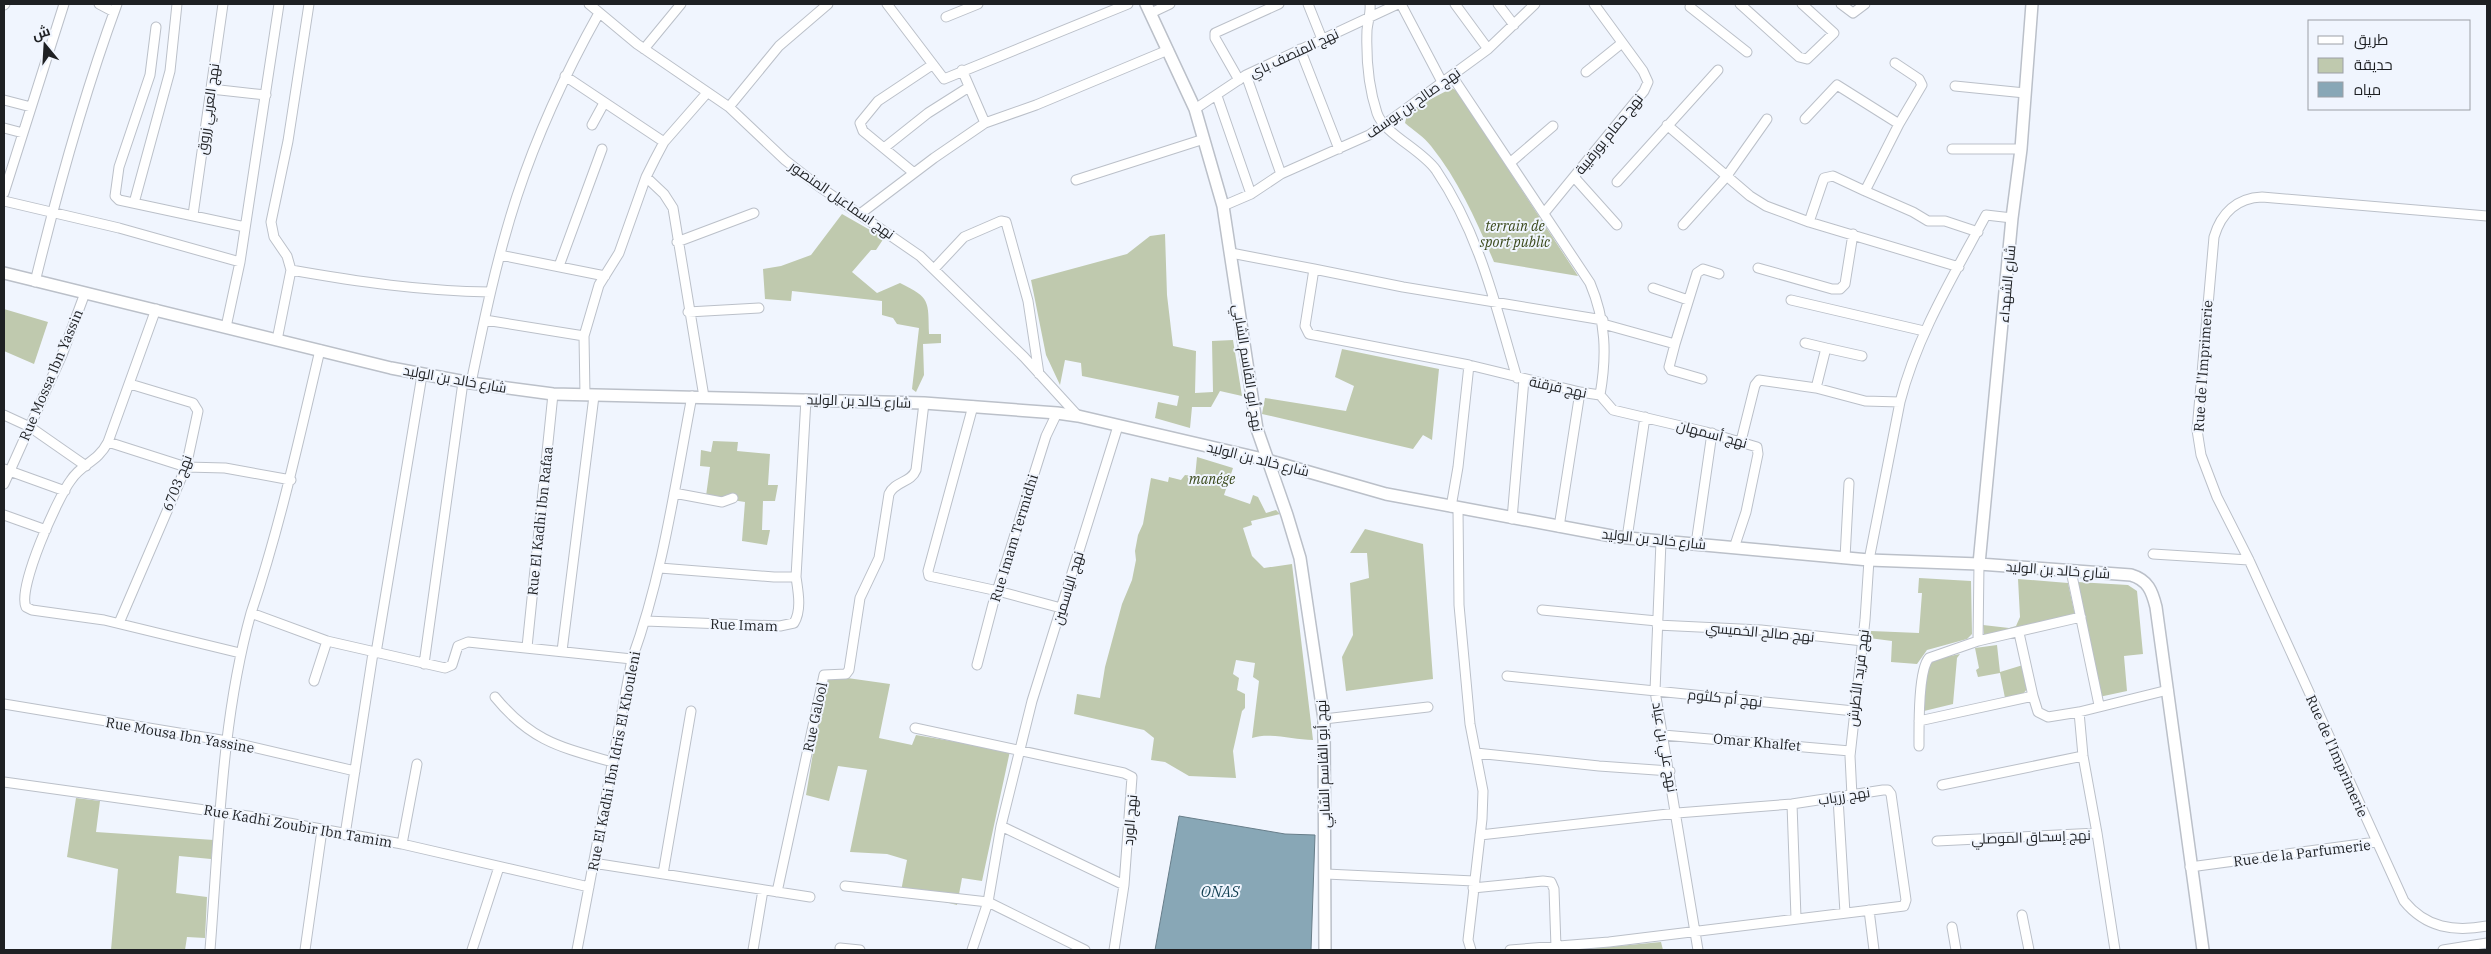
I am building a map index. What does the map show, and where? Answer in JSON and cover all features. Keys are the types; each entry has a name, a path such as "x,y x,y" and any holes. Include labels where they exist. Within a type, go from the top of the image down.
{"street":[{"path":"4,193 64,4"},
{"path":"35,282 52,212 85,99 116,8 99,4"},
{"path":"134,203 170,71 177,4"},
{"name":"نهج العربي زروق","path":"193,215 223,4"},
{"path":"226,328 240,262 279,4"},
{"path":"277,340 292,270 288,256 274,237 271,222 288,141 309,4"},
{"name":"نهج اسماعيل المنصور","path":"589,4 644,49 706,94 729,107 795,168 902,242 934,268 1078,416"},
{"path":"644,49 681,4"},
{"path":"729,107 778,46 828,4"},
{"path":"887,4 942,79 1128,4"},
{"path":"946,17 978,4"},
{"path":"1149,8 1170,4"},
{"path":"1279,4 1215,33 1215,38 1243,78 1281,174"},
{"path":"1308,4 1322,40"},
{"path":"1370,4 1367,61 1369,82 1378,115 1384,125 1423,155 1445,185 1473,235 1521,379 1512,519"},
{"path":"1400,4 1442,82"},
{"name":"نهج المنصف باي","path":"1194,109 1218,96 1243,78 1300,49 1400,4"},
{"path":"1455,4 1488,49"},
{"path":"1498,4 1514,26"},
{"name":"نهج صالح بن يوسف","path":"1224,206 1251,194 1281,174 1338,149 1384,125 1488,49 1535,4"},
{"name":"نهج حمام بورقيبة","path":"1545,212 1647,86 1648,78 1594,4"},
{"path":"1740,4 1799,56 1807,59 1834,33 1802,4"},
{"path":"1841,4 1854,13 1865,4"},
{"name":"شارع الشهداء","path":"1979,564 2012,218 2021,150 2032,4"},
{"path":"1690,7 1747,52"},
{"name":"نهج أبو القاسم الشابي","path":"1149,8 1194,109 1224,206 1254,414 1267,460 1288,515 1300,558 1309,606 1324,719 1325,950"},
{"path":"424,664 467,383 485,320 490,292 530,160 565,76 599,13"},
{"path":"156,26 146,93 126,144 115,196 119,200 245,227"},
{"path":"1586,72 1622,43"},
{"path":"1300,49 1338,149"},
{"path":"860,214 984,123 1036,105 1168,50"},
{"path":"1865,191 1922,84 1895,63"},
{"path":"914,173 862,131 861,121 878,101 932,65"},
{"path":"962,70 984,123"},
{"path":"1617,182 1718,70"},
{"path":"565,76 664,142"},
{"name":"نهج قرقنة","path":"1314,269 1305,326 1309,334 1469,365 1521,379 1600,395 1606,355 1603,322 1590,283 1512,162 1452,76"},
{"path":"1805,119 1837,85 1899,124"},
{"path":"1955,86 2025,93"},
{"path":"884,148 928,113 969,87"},
{"path":"211,89 266,95"},
{"path":"562,651 589,395 584,336 596,295 619,253 646,178 664,142 706,94"},
{"path":"1218,96 1251,194"},
{"path":"4,100 31,107"},
{"path":"592,125 604,103"},
{"path":"1683,225 1726,177 1767,119"},
{"path":"1667,125 1726,177 1766,206 1809,222 1960,267"},
{"path":"1512,162 1553,126"},
{"path":"4,128 23,133"},
{"path":"1076,180 1204,139"},
{"path":"1952,149 2021,150"},
{"path":"559,266 602,150"},
{"path":"1809,222 1824,178 1833,176 1913,212 1928,221 1945,221 1978,232"},
{"path":"1574,177 1616,224"},
{"path":"646,178 658,188 671,204 704,397"},
{"name":"Rue de l'Imprimerie","path":"2376,842 2249,560 2217,497 2204,465 2197,438 2197,420 2214,237 2224,215 2239,202 2262,197 2487,216"},
{"path":"4,201 119,228 240,262"},
{"path":"677,242 754,213"},
{"path":"1869,560 1900,402 1911,362 1924,331 1988,213 2012,218"},
{"path":"934,268 964,237 1001,220 1006,222 1027,293 1039,374"},
{"path":"1758,268 1832,289 1840,289 1845,284 1852,234"},
{"path":"1231,253 1603,322 1676,344"},
{"path":"500,255 605,276"},
{"path":"1702,380 1671,370 1669,367 1698,271 1704,269 1719,274"},
{"path":"292,270 375,284 427,290 490,292"},
{"name":"شارع خالد بن الوليد","path":"4,273 422,375 467,383 553,394 924,403 1056,413 1078,416 1267,460 1386,494 1512,519 1627,538 1869,560 1979,564 2131,575 2141,579 2150,587 2156,607 2190,867 2203,950"},
{"path":"1653,288 1688,300"},
{"name":"Rue Mossa Ibn Yassin","path":"4,484 6,470 30,427 66,347 85,293"},
{"path":"1791,300 1924,331"},
{"path":"688,312 760,308"},
{"path":"156,309 108,442 98,458 71,480 46,530 32,564 24,596 26,607 32,610 119,623 240,653"},
{"path":"485,320 584,336"},
{"path":"1805,343 1862,356"},
{"path":"1816,388 1826,348"},
{"path":"210,950 227,741 240,653 274,543 291,480 320,350"},
{"path":"1469,365 1454,508 1458,596 1470,724 1483,784 1480,835 1468,940 1471,950"},
{"path":"344,835 422,375"},
{"path":"1741,442 1757,380 1816,388 1865,400 1900,402"},
{"name":"نهج 6703","path":"119,623 186,467 198,411 197,406 193,403 130,384"},
{"path":"1559,527 1580,392"},
{"name":"Rue El Kadhi Ibn Rafaa","path":"527,647 553,394"},
{"name":"نهج أسمهان","path":"1600,395 1613,410 1712,433 1755,446 1758,454 1746,512 1734,548"},
{"name":"Rue El Kadhi Ibn Idris El Khouleni","path":"577,950 632,659 646,621 660,568 692,396"},
{"name":"Rue Imam","path":"646,621 791,626 796,620 799,594 796,577 806,399"},
{"name":"Rue Galool","path":"777,892 824,675 827,673 846,674 849,670 860,598 879,558 889,494 895,486 911,478 916,470 924,403"},
{"path":"972,406 928,574 932,578 998,591 1061,608"},
{"name":"Rue Imam Termidhi","path":"977,665 1046,436 1056,413"},
{"path":"4,415 30,427 86,466"},
{"path":"1627,538 1645,417"},
{"name":"نهج الياسمين","path":"972,950 988,902 1001,826 1019,750 1118,426"},
{"path":"1696,544 1712,433"},
{"path":"108,442 186,467 225,468 291,480"},
{"path":"6,470 65,491"},
{"path":"1845,558 1849,483"},
{"path":"674,493 722,502 733,498"},
{"path":"4,515 46,530"},
{"name":"نهج علي بن عياد","path":"1661,542 1655,691 1677,813 1698,950"},
{"path":"2154,554 2249,560"},
{"name":"نهج فريد الأطرش","path":"1852,796 1850,751 1863,641 1869,560"},
{"path":"1978,641 1979,564"},
{"path":"660,568 796,577"},
{"path":"2071,571 2099,705"},
{"name":"نهج صالح الخميسي","path":"1542,610 1657,623 1761,630 1863,641"},
{"path":"251,613 327,641 448,668 453,662 458,646 465,642 632,659"},
{"path":"1919,746 1919,721 1927,660 1978,641 2080,617"},
{"path":"2019,632 2033,696 2037,710 2043,716 2078,712 2099,705 2168,690"},
{"path":"314,681 327,641"},
{"name":"نهج أم كلثوم","path":"1507,676 1854,711"},
{"path":"1919,721 2033,696"},
{"path":"494,697 507,712 535,736 554,746 612,762"},
{"name":"Rue Mousa Ibn Yassine","path":"4,704 227,741 355,771"},
{"path":"1324,719 1428,707"},
{"path":"663,874 691,711"},
{"path":"2078,712 2083,756 2097,833"},
{"path":"915,728 1019,750"},
{"name":"Omar Khalfet","path":"1663,735 1850,751"},
{"name":"نهج الورد","path":"1019,750 1132,776 1124,885 1114,950"},
{"path":"1476,753 1599,766 1670,771"},
{"path":"1942,785 2083,756"},
{"path":"402,844 417,764"},
{"name":"Rue Kadhi Zoubir Ibn Tamim","path":"4,782 221,811 344,835 402,844 589,886"},
{"name":"نهج زرياب","path":"1480,835 1677,813 1792,804 1882,790 1890,792 1906,900 1905,905 1902,906 1868,910"},
{"path":"1838,798 1845,912"},
{"path":"1792,804 1796,918"},
{"path":"1001,826 1124,885"},
{"path":"305,950 322,830"},
{"name":"نهج إسحاق الموصلي","path":"1938,840 2097,833 2115,950"},
{"name":"Rue de la Parfumerie","path":"2190,867 2376,842 2404,901 2417,914 2434,924 2451,929 2487,926"},
{"path":"593,862 810,897"},
{"path":"472,950 499,866"},
{"path":"1326,874 1474,885 1551,882 1554,889 1556,947"},
{"path":"845,886 988,902 1085,950"},
{"path":"753,950 763,890"},
{"path":"1510,950 1695,932 1868,910 1874,950"},
{"path":"2022,915 2029,950"},
{"path":"1952,927 1956,950"},
{"path":"2443,950 2487,943"},
{"path":"840,948 860,950"}],"green space":[{"name":"terrain de sport public","path":"1452,88 1457,91 1578,276 1494,262 1474,217 1450,173 1428,143 1405,123 1408,111"},
{"path":"842,214 884,238 876,250 871,250 852,272 877,293 900,283 923,297 928,307 929,334 941,334 941,343 923,344 924,375 916,392 912,389 919,328 897,324 893,318 882,315 882,301 792,291 791,301 765,299 763,269 781,266 811,255"},
{"path":"1165,234 1167,295 1173,346 1196,351 1195,393 1213,392 1212,341 1233,340 1242,396 1220,391 1211,407 1192,407 1190,428 1155,418 1158,402 1177,406 1179,396 1082,376 1081,363 1065,360 1060,385 1046,355 1031,280 1127,254 1150,236"},
{"path":"4,309 48,322 34,364 4,351"},
{"path":"1342,349 1439,369 1432,440 1423,435 1413,449 1262,414 1265,398 1346,411 1354,386 1335,377"},
{"path":"713,441 738,442 737,451 770,454 768,485 778,485 775,501 763,501 762,530 770,530 767,545 742,541 745,502 706,496 710,467 700,466 701,450 711,452"},
{"name":"manége","path":"1197,457 1233,468 1224,495 1250,504 1253,495 1258,497 1266,513 1276,510 1280,514 1251,521 1252,525 1243,528 1252,556 1264,568 1292,564 1313,740 1274,736 1252,738 1259,681 1253,677 1255,663 1236,660 1233,674 1239,678 1237,690 1245,694 1245,708 1242,711 1233,751 1236,778 1189,776 1165,762 1151,760 1154,738 1144,730 1074,714 1077,694 1100,698 1105,667 1122,604 1132,580 1136,560 1135,551 1138,535 1143,524 1151,478 1168,482 1169,477 1181,480 1185,475 1193,476 1194,488"},
{"path":"1365,529 1423,544 1433,679 1346,691 1342,657 1353,635 1350,583 1369,578 1367,553 1350,553"},
{"path":"1919,578 1971,581 1972,634 1967,639 1927,650 1917,664 1891,662 1892,641 1869,638 1871,631 1919,633 1922,593 1918,593"},
{"path":"2018,579 2068,583 2075,615 1984,635 1983,625 2009,628 2016,626 2020,617"},
{"path":"2077,582 2128,585 2137,591 2143,654 2124,656 2127,691 2099,697"},
{"path":"1997,645 2000,672 2023,665 2027,689 2023,694 2005,698 2000,673 1978,677 1976,670 1979,668 1975,648"},
{"path":"1960,654 1957,658 1953,704 1924,711 1924,681 1931,660"},
{"path":"826,675 890,684 879,738 912,745 916,735 1010,751 982,881 962,878 957,905 901,891 907,860 887,854 850,852 867,770 838,766 829,801 806,795"},
{"path":"76,798 100,801 96,832 214,840 211,859 179,856 176,893 207,897 205,938 187,937 185,950 111,950 118,869 67,857"},
{"path":"1661,942 1663,950 1576,950"}],"water":[{"name":"ONAS","path":"1179,816 1285,834 1315,835 1311,950 1155,950"}]}
